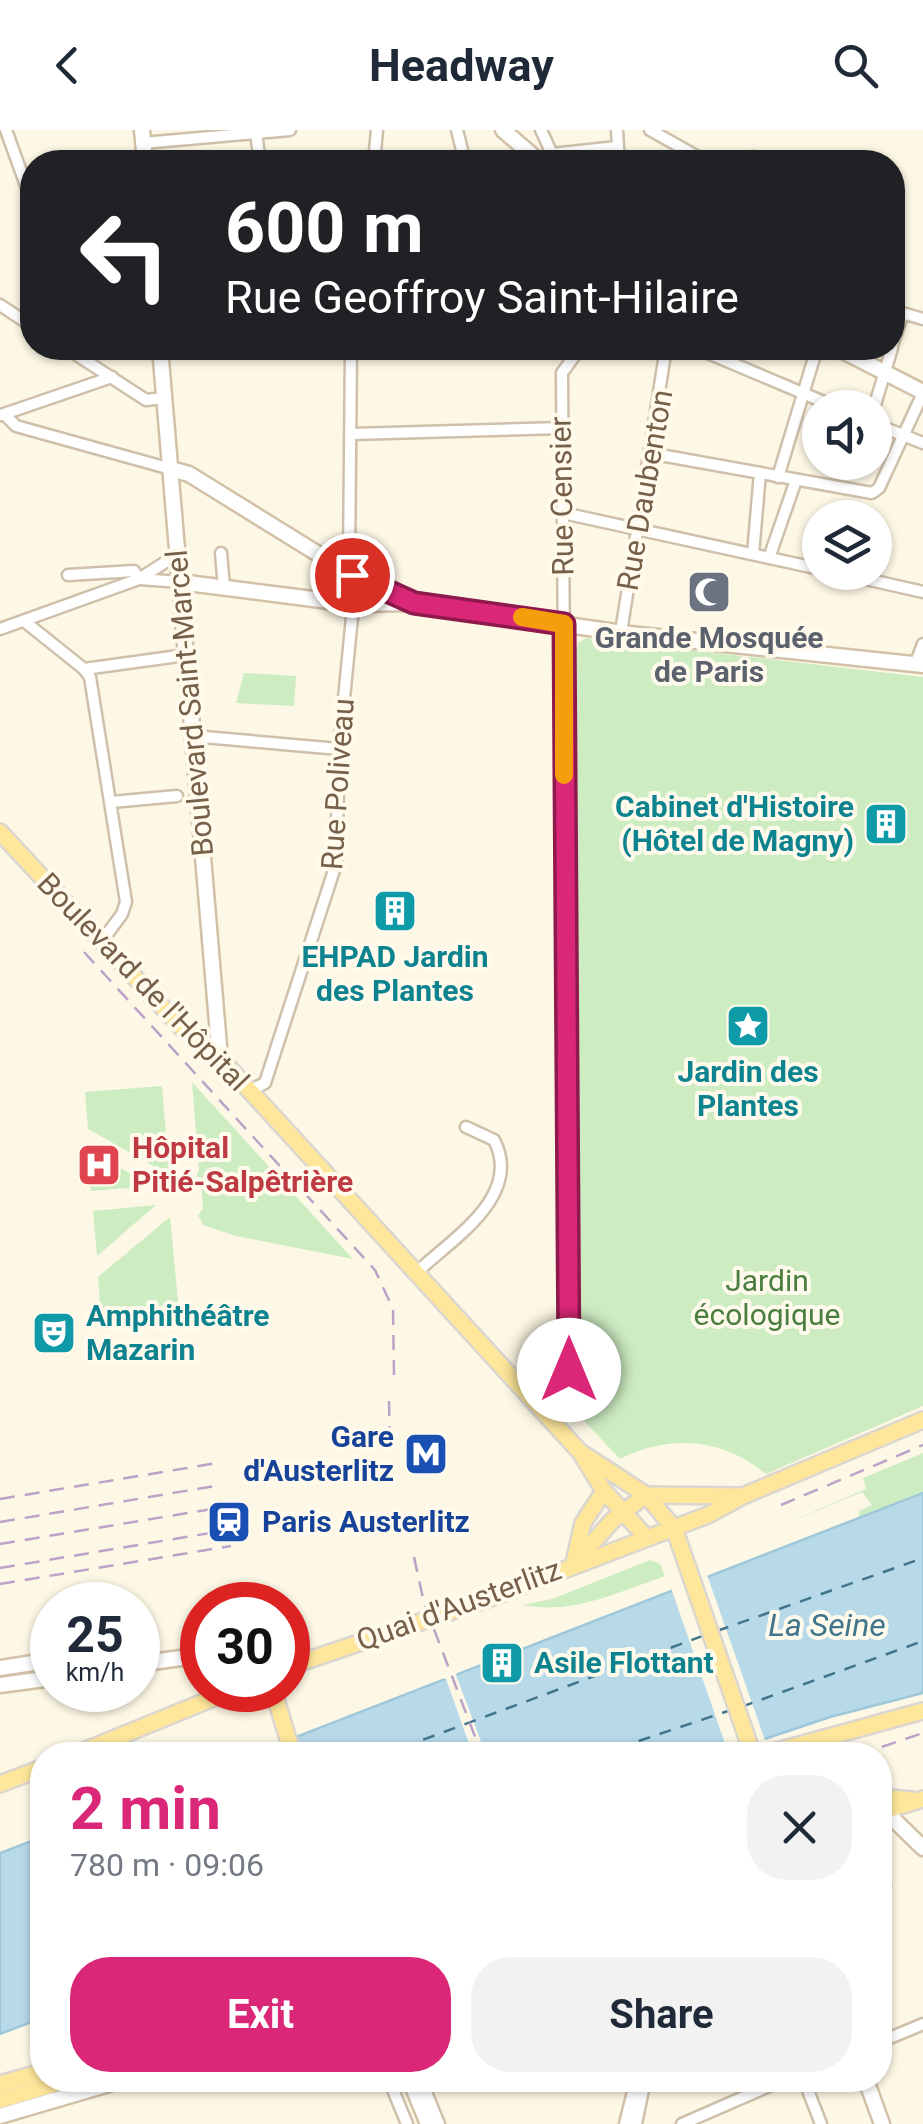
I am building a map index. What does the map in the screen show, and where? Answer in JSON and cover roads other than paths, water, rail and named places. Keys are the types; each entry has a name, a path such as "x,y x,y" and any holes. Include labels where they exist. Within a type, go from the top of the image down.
{"main road":[{"name":"Boulevard de l'Hôpital","path":"0,832 182,1028 220,1058 580,1452 646,1494 674,1528"},
{"name":"Quai d'Austerlitz","path":"310,1660 488,1599 574,1563 708,1516 743,1496 923,1420"},
{"path":"580,1452 604,1491 646,1537"},
{"path":"574,1563 583,1523 604,1491"},
{"path":"574,1563 622,1512 646,1494 743,1496"},
{"path":"686,1563 690,1539 708,1516"},
{"path":"674,1528 757,1742"},
{"path":"106,1742 180,1712"},
{"path":"280,1712 290,1742"},
{"path":"808,1742 923,1712"},
{"path":"0,1784 30,1773"},
{"path":"892,1805 919,1800"},
{"path":"0,2084 30,2075"},
{"path":"0,2100 30,2091"}],"street":[{"path":"6,130 20,163"},
{"path":"143,136 290,130"},
{"path":"502,130 536,137"},
{"path":"617,130 617,150"},
{"path":"650,130 686,150"},
{"path":"256,133 258,150"},
{"path":"0,151 12,146"},
{"path":"593,150 617,147"},
{"path":"90,360 146,400 164,398"},
{"name":"Boulevard Saint-Marcel","path":"161,360 220,1058"},
{"name":"Rue Poliveau","path":"248,1091 265,1084 330,889 338,837 339,749 352,604 351,360"},
{"name":"Rue Censier","path":"556,1424 569,1399 562,428 563,368 570,360"},
{"name":"Rue Daubenton","path":"621,632 634,527 666,360"},
{"path":"726,360 802,391"},
{"path":"806,390 814,360"},
{"path":"649,452 874,492 923,392 860,360"},
{"path":"879,390 888,360"},
{"path":"2,415 112,378"},
{"path":"778,476 802,401"},
{"path":"2,415 16,426 189,474 352,575 414,603"},
{"path":"352,434 562,428"},
{"path":"892,430 923,443"},
{"path":"753,554 760,474"},
{"path":"769,558 796,480"},
{"path":"563,513 802,565"},
{"path":"221,553 224,588"},
{"path":"0,629 139,579 178,554"},
{"path":"68,576 134,571 139,579"},
{"path":"96,574 100,594"},
{"path":"139,579 352,604 414,603 621,632 919,665 923,644"},
{"path":"892,585 923,592"},
{"path":"24,621 90,677 126,902 102,941"},
{"path":"84,669 186,655"},
{"path":"192,736 339,749"},
{"path":"111,802 177,796"},
{"path":"414,1274 492,1200 500,1182 502,1162 494,1140 466,1127"},
{"path":"0,1668 30,1663"},
{"path":"0,1685 30,1681"},
{"path":"892,1817 923,1848"},
{"path":"892,2037 923,2024"},
{"path":"0,2116 82,2092"},
{"path":"394,2092 407,2124"},
{"path":"415,2092 428,2124"},
{"path":"426,2092 439,2124"},
{"path":"628,2124 635,2092"},
{"path":"636,2124 643,2092"},
{"path":"682,2124 756,2092"},
{"path":"809,2092 821,2124"},
{"path":"870,2092 882,2124"}],"water":[{"name":"La Seine","path":"923,1493 923,1693 830,1717 756,1742 283,1742"},
{"path":"30,1842 30,2023 0,2034 0,1853"}],"railway":[{"path":"84,952 375,1270 393,1309 394,1375"},
{"path":"389,1401 390,1448"},
{"path":"781,1505 923,1445"},
{"path":"0,1499 217,1463"},
{"path":"0,1522 221,1485"},
{"path":"0,1544 224,1507"},
{"path":"0,1568 228,1530"},
{"path":"0,1584 231,1546"},
{"path":"414,1557 424,1603 477,1742"},
{"path":"892,1743 923,1733"}],"place":[{"name":"Grande Mosquée de Paris","path":"709,592"},
{"name":"Cabinet d'Histoire (Hôtel de Magny)","path":"886,824"},
{"name":"EHPAD Jardin des Plantes","path":"395,911"},
{"name":"Jardin des Plantes","path":"748,1026"},
{"name":"Hôpital Pitié-Salpêtrière","path":"99,1165"},
{"name":"Amphithéâtre Mazarin","path":"54,1333"},
{"name":"Gare d'Austerlitz","path":"426,1454"},
{"name":"Paris Austerlitz","path":"229,1522"},
{"name":"Asile Flottant","path":"502,1663"}],"park label":[{"name":"Jardin écologique","path":"767,1298"}]}
